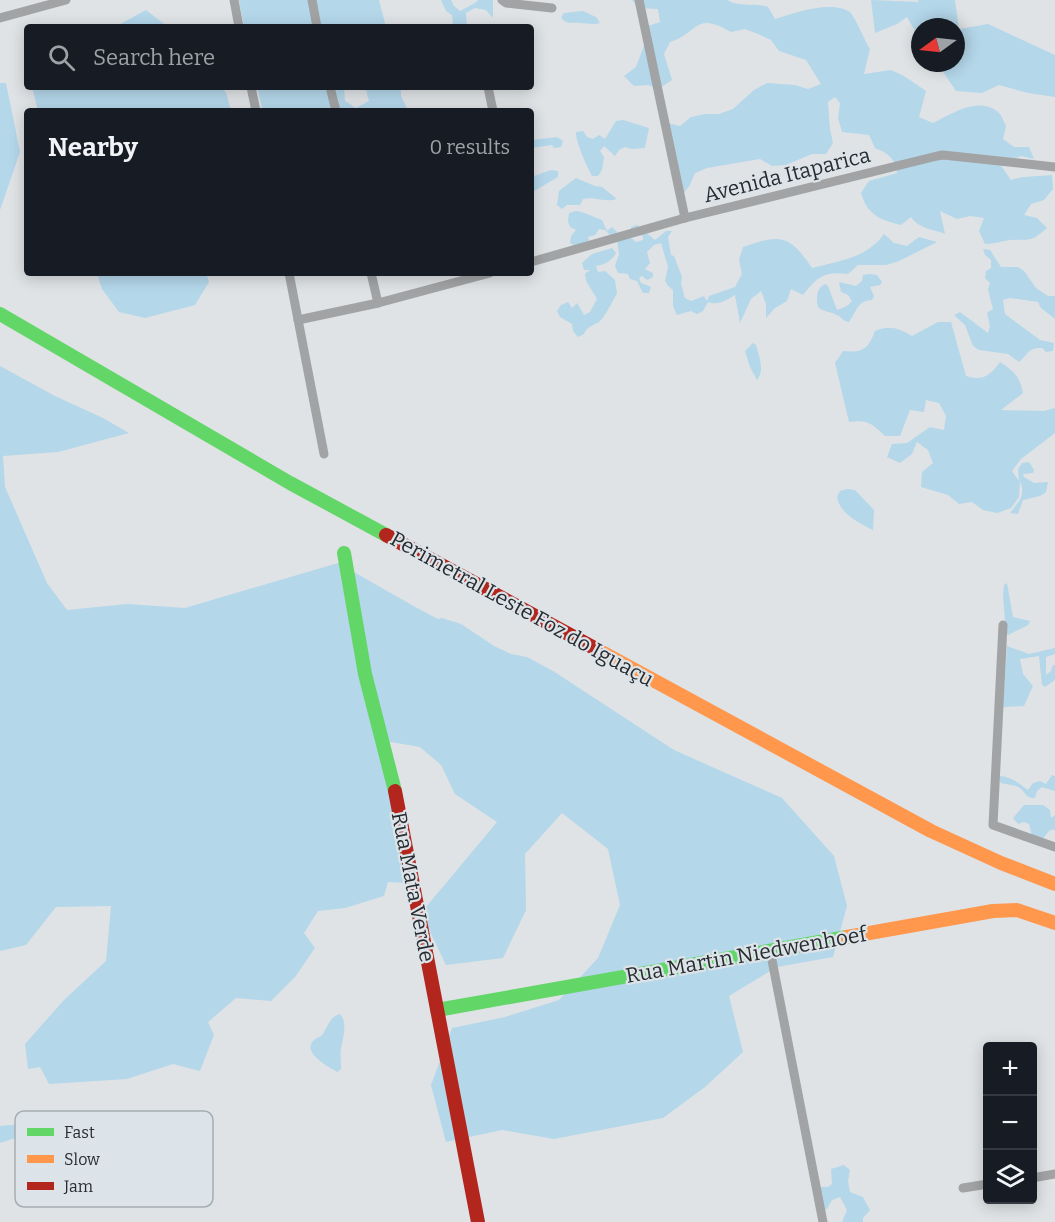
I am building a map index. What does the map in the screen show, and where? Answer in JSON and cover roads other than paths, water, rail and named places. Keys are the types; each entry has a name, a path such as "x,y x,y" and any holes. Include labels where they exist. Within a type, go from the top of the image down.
{"main road":[{"name":"Perimetral Leste Foz do Iguaçu","path":"0,314 290,483 931,831 1001,863 1055,884"},
{"name":"Rua Mata Verde","path":"344,554 365,674 393,778 477,1222"},
{"name":"Rua Martin Niedwenhoef","path":"436,1010 993,911 1017,910 1055,923"}],"street":[{"path":"0,18 66,0"},
{"path":"234,0 238,24"},
{"path":"312,0 316,24"},
{"path":"502,0 506,3 552,8"},
{"path":"639,0 685,218"},
{"path":"252,90 255,108"},
{"path":"331,90 335,108"},
{"path":"489,90 492,108"},
{"name":"Avenida Itaparica","path":"534,261 685,218 943,155 1055,167"},
{"path":"290,276 324,454"},
{"path":"372,276 378,303"},
{"path":"298,320 378,303 479,276"},
{"path":"1003,625 993,825 1055,847"},
{"path":"770,950 823,1222"},
{"path":"1037,1177 1055,1174"},
{"path":"963,1188 983,1185"}]}
